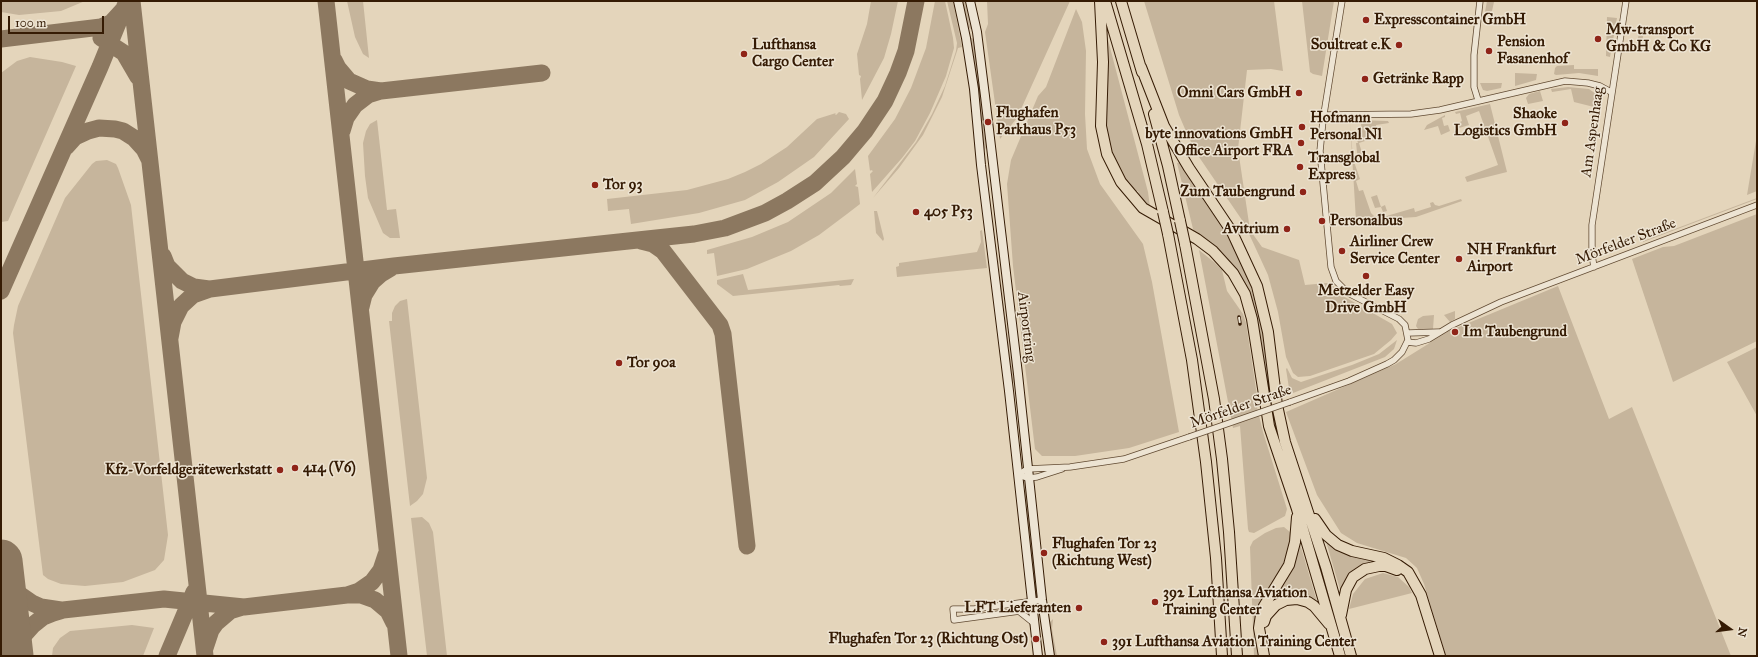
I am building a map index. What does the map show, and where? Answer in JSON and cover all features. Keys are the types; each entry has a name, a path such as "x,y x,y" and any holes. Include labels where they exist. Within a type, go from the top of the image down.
{"highway":[{"path":"1100,1 1103,62 1101,126 1107,154 1113,170 1126,189 1143,208 1197,239 1213,251 1233,274 1245,294 1254,326 1269,426 1283,469 1302,507 1341,617 1351,656"},
{"path":"1105,1 1145,137 1168,234 1192,360 1206,462 1216,558 1222,656"},
{"path":"1121,1 1168,166 1186,244 1212,392 1222,459 1229,532 1237,656"},
{"path":"1141,67 1168,133 1189,168 1229,226 1251,272 1265,316 1279,414 1285,442 1340,656"},
{"path":"1264,656 1260,635 1260,622 1264,606 1285,574 1291,558 1302,507"},
{"path":"1302,507 1326,535 1338,545 1352,552 1384,558 1408,572 1421,595 1440,656"},
{"path":"1341,617 1346,590 1353,578 1373,566 1386,566 1393,568 1404,575 1415,592 1435,656"},
{"path":"1268,656 1264,622 1269,612 1281,602 1297,599 1308,602 1318,611 1333,631"}],"street":[{"name":"Airportring","path":"958,1 966,38 974,89 981,165 1009,391 1038,656"},
{"name":"Airportring","path":"970,1 977,32 985,96 1042,604 1050,656"},
{"path":"1342,1 1324,115 1320,158 1329,249 1333,273 1336,281 1343,290 1354,297 1394,315 1405,325 1408,333"},
{"path":"1478,100 1474,86 1474,55 1480,1"},
{"name":"Am Aspenhaag","path":"1594,267 1592,255 1592,225 1626,1"},
{"path":"1324,115 1411,114 1440,110 1565,81 1588,83 1600,86 1611,92"},
{"name":"Mörfelder Straße","path":"1407,342 1416,343 1429,339 1501,302 1757,205"},
{"name":"Mörfelder Straße","path":"1018,475 1028,473 1037,477 1070,467 1124,459 1189,437 1348,381 1387,364 1398,357 1407,342 1408,333 1440,332"},
{"path":"1033,605 1020,612 954,620 953,609 1042,604"},
{"path":"1020,612 1035,624"}],"shaded area":[{"path":"1,1 85,1 61,11 19,15 1,12"},
{"path":"347,1 363,1 369,58 363,54 355,37"},
{"path":"871,1 898,1 884,58 862,100 861,76 859,75 857,54 867,24"},
{"path":"935,1 945,1 953,38 954,48 946,76 930,113 915,141 872,192 870,174 873,171 870,171 868,156 895,119 911,88 926,48"},
{"path":"947,1 953,1 962,47 958,48 942,97 923,135 899,168 873,198 916,142 932,114 945,86 957,43"},
{"path":"962,1 966,1 972,26 971,29 967,27"},
{"path":"987,1 1070,1 1017,118 1000,139 985,32 988,24"},
{"path":"1144,1 1274,1 1283,71 1271,69 1247,70 1238,149 1250,230 1262,247 1299,260 1305,285 1327,283 1332,285 1343,296 1392,324 1397,333 1374,354 1310,376 1298,377 1293,373 1286,357 1278,312 1268,275 1244,223 1199,157 1188,136 1179,115"},
{"path":"1302,1 1334,1 1322,76 1310,72"},
{"path":"1487,1 1494,2 1492,11 1489,13 1485,12"},
{"path":"1076,9 1082,22 1086,51 1085,114 1087,149 1100,184 1143,244 1152,282 1179,432 1129,448 1075,456 1042,456 1035,449 1013,266 1007,184 1011,160 1038,96 1046,87"},
{"path":"1607,17 1617,18 1610,57 1606,56"},
{"path":"1640,27 1645,28 1640,50 1636,49"},
{"path":"1107,36 1148,192 1150,207 1141,200 1138,191 1136,191 1138,198 1126,183 1110,152 1105,123"},
{"path":"970,38 974,40 987,145 984,152"},
{"path":"30,57 62,62 76,66 8,221 1,222 1,73 17,61"},
{"path":"1574,65 1574,69 1598,69 1598,76 1579,73 1554,74 1557,66"},
{"path":"1515,73 1537,74 1536,80 1515,86"},
{"path":"1480,83 1502,83 1501,88 1487,91 1483,90"},
{"path":"1568,87 1589,89 1596,94 1601,102 1599,121 1596,120 1594,107 1574,102 1571,89 1552,92 1551,89"},
{"path":"1540,91 1543,101 1528,104 1526,98 1529,94"},
{"path":"1490,104 1507,172 1467,182 1465,177 1498,165 1479,111 1466,116 1469,125 1459,128 1458,123 1462,121 1460,113 1456,114 1455,112"},
{"path":"839,112 846,114 849,119 814,157 778,182 745,200 699,213 631,224 629,209 608,211 607,199 687,190 728,179 745,172 761,164 787,147 817,119 836,113 836,115"},
{"path":"1445,115 1445,117 1442,118 1444,126 1448,125 1450,131 1441,135 1438,126 1424,130 1427,125"},
{"path":"377,120 387,210 396,209 400,238 390,238 383,233 368,198 363,143 366,131 370,124"},
{"path":"1356,120 1388,121 1389,123 1376,125 1377,137 1359,143 1364,159 1358,161 1356,143 1358,143 1356,137 1362,136 1361,123 1356,123"},
{"path":"1350,121 1353,159 1360,179 1356,181 1359,191 1363,190 1371,213 1374,216 1383,217 1414,208 1415,212 1431,207 1430,203 1433,202 1435,205 1439,206 1461,199 1462,201 1416,217 1356,221"},
{"path":"1757,135 1757,191 1747,195"},
{"path":"107,160 116,164 131,205 168,535 164,560 155,570 123,582 85,586 61,584 48,579 43,575 13,333 18,306 65,198 92,164 96,161"},
{"path":"1180,162 1227,233 1249,280 1263,333 1272,398 1269,399 1235,269 1222,253 1194,233 1177,163"},
{"path":"855,169 857,184 855,186 858,187 860,204 819,235 791,251 747,269 717,276 714,253 707,254 707,250 752,237 788,222 831,193"},
{"path":"989,188 1010,354 1015,386 1012,380"},
{"path":"1377,195 1381,207 1375,208 1371,197"},
{"path":"1757,199 1643,242 1643,241"},
{"path":"1385,205 1387,211 1383,212 1381,207"},
{"path":"874,211 877,211 884,239 883,241 876,233"},
{"path":"1757,214 1757,341 1673,382 1632,259 1663,247 1674,246"},
{"path":"982,230 987,268 897,277 896,267 899,266 899,263 977,252 981,242 980,231"},
{"path":"1199,250 1222,270 1227,291 1243,314 1246,323 1258,402 1256,403 1263,432 1287,509 1285,516 1254,533 1249,532 1248,529 1240,426 1233,428"},
{"path":"743,274 748,290 854,279 851,285 733,296 717,284 717,280"},
{"path":"1558,286 1609,419 1632,407 1731,656 1446,656 1424,584 1417,568 1406,558 1357,543 1341,533 1317,495 1286,412 1396,364 1449,331"},
{"path":"407,299 427,478 423,494 410,506 389,321 392,321 392,313 395,306 400,301"},
{"path":"1455,311 1455,319 1450,322 1444,315"},
{"path":"1434,315 1433,329 1418,329 1416,326 1418,319 1423,316"},
{"path":"1397,340 1394,349 1385,357 1293,393 1289,388 1287,368 1292,378 1301,382 1352,365 1379,354"},
{"path":"1757,347 1757,416 1727,362"},
{"path":"1027,489 1038,594 1035,594 1023,490"},
{"path":"422,517 429,523 433,532 447,656 427,656 411,518"},
{"path":"1284,527 1290,532 1291,541 1288,557 1260,605 1260,656 1254,656 1250,547 1253,541 1265,533 1276,528"},
{"path":"1298,537 1318,605 1316,603 1269,604"},
{"path":"1325,538 1382,561 1373,563 1341,593"},
{"path":"1383,573 1398,577 1409,587 1412,593 1349,609 1353,594 1365,579"},
{"path":"1053,619 1052,629 1057,656 1055,656 1050,632 1050,622"},
{"path":"132,625 154,628 143,656 52,656 53,648 60,638 70,631"}],"taxiway":[{"path":"1,291 100,67 127,1"},
{"path":"132,1 205,656"},
{"path":"326,1 399,656"},
{"path":"170,338 173,322 181,306 193,295 210,289 394,266 694,234 725,228 765,213 815,183 843,157 865,131 885,101 898,73 906,51 916,1"},
{"path":"1,39 101,27 111,23 122,11"},
{"path":"101,38 124,53 138,77"},
{"path":"334,60 338,68 349,81 367,89 381,91 542,73"},
{"path":"342,131 346,118 355,105 368,95 381,91"},
{"path":"66,147 75,137 88,131 99,128 115,129 123,131 134,138 144,149 149,159"},
{"path":"641,241 653,244 663,251 720,325 723,334 747,546"},
{"path":"163,256 167,266 182,281 194,287 209,289"},
{"path":"361,307 364,295 372,282 391,268"},
{"path":"1,555 7,578 19,594 41,607 61,610"},
{"path":"16,656 24,635 33,625 43,617 63,610 164,599 244,607 347,595 359,591 372,582 381,570 386,555"},
{"path":"167,656 194,592"},
{"path":"349,595 361,595 375,600 388,611 394,623"},
{"path":"205,648 211,630 216,623 230,611 243,607"},
{"path":"1,627 8,640 12,656"}],"runway":[{"path":"1,561 12,656"}],"railway":[{"path":"1239,317 1240,324"}],"place":[{"name":"Expresscontainer GmbH","path":"1366,20"},
{"name":"Mw-transport GmbH & Co KG","path":"1598,39"},
{"name":"Soultreat e.K","path":"1399,45"},
{"name":"Pension Fasanenhof","path":"1489,51"},
{"name":"Lufthansa Cargo Center","path":"744,54"},
{"name":"Getränke Rapp","path":"1365,79"},
{"name":"Omni Cars GmbH","path":"1299,93"},
{"name":"Flughafen Parkhaus P53","path":"988,122"},
{"name":"Shaoke Logistics GmbH","path":"1565,123"},
{"name":"Hofmann Personal Nl","path":"1302,127"},
{"name":"byte innovations GmbH Office Airport FRA","path":"1301,143"},
{"name":"Transglobal Express","path":"1300,167"},
{"name":"Tor 93","path":"595,185"},
{"name":"Zum Taubengrund","path":"1303,192"},
{"name":"405 P53","path":"916,212"},
{"name":"Personalbus","path":"1322,221"},
{"name":"Avitrium","path":"1287,229"},
{"name":"Airliner Crew Service Center","path":"1342,251"},
{"name":"NH Frankfurt Airport","path":"1459,259"},
{"name":"Metzelder Easy Drive GmbH","path":"1366,276"},
{"name":"Im Taubengrund","path":"1455,332"},
{"name":"Tor 90a","path":"619,363"},
{"name":"414 (V6)","path":"295,468"},
{"name":"Kfz-Vorfeldgerätewerkstatt","path":"280,470"},
{"name":"Flughafen Tor 23 (Richtung West)","path":"1044,553"},
{"name":"392 Lufthansa Aviation Training Center","path":"1155,602"},
{"name":"LFT Lieferanten","path":"1079,608"},
{"name":"Flughafen Tor 23 (Richtung Ost)","path":"1036,639"},
{"name":"391 Lufthansa Aviation Training Center","path":"1104,642"}]}
